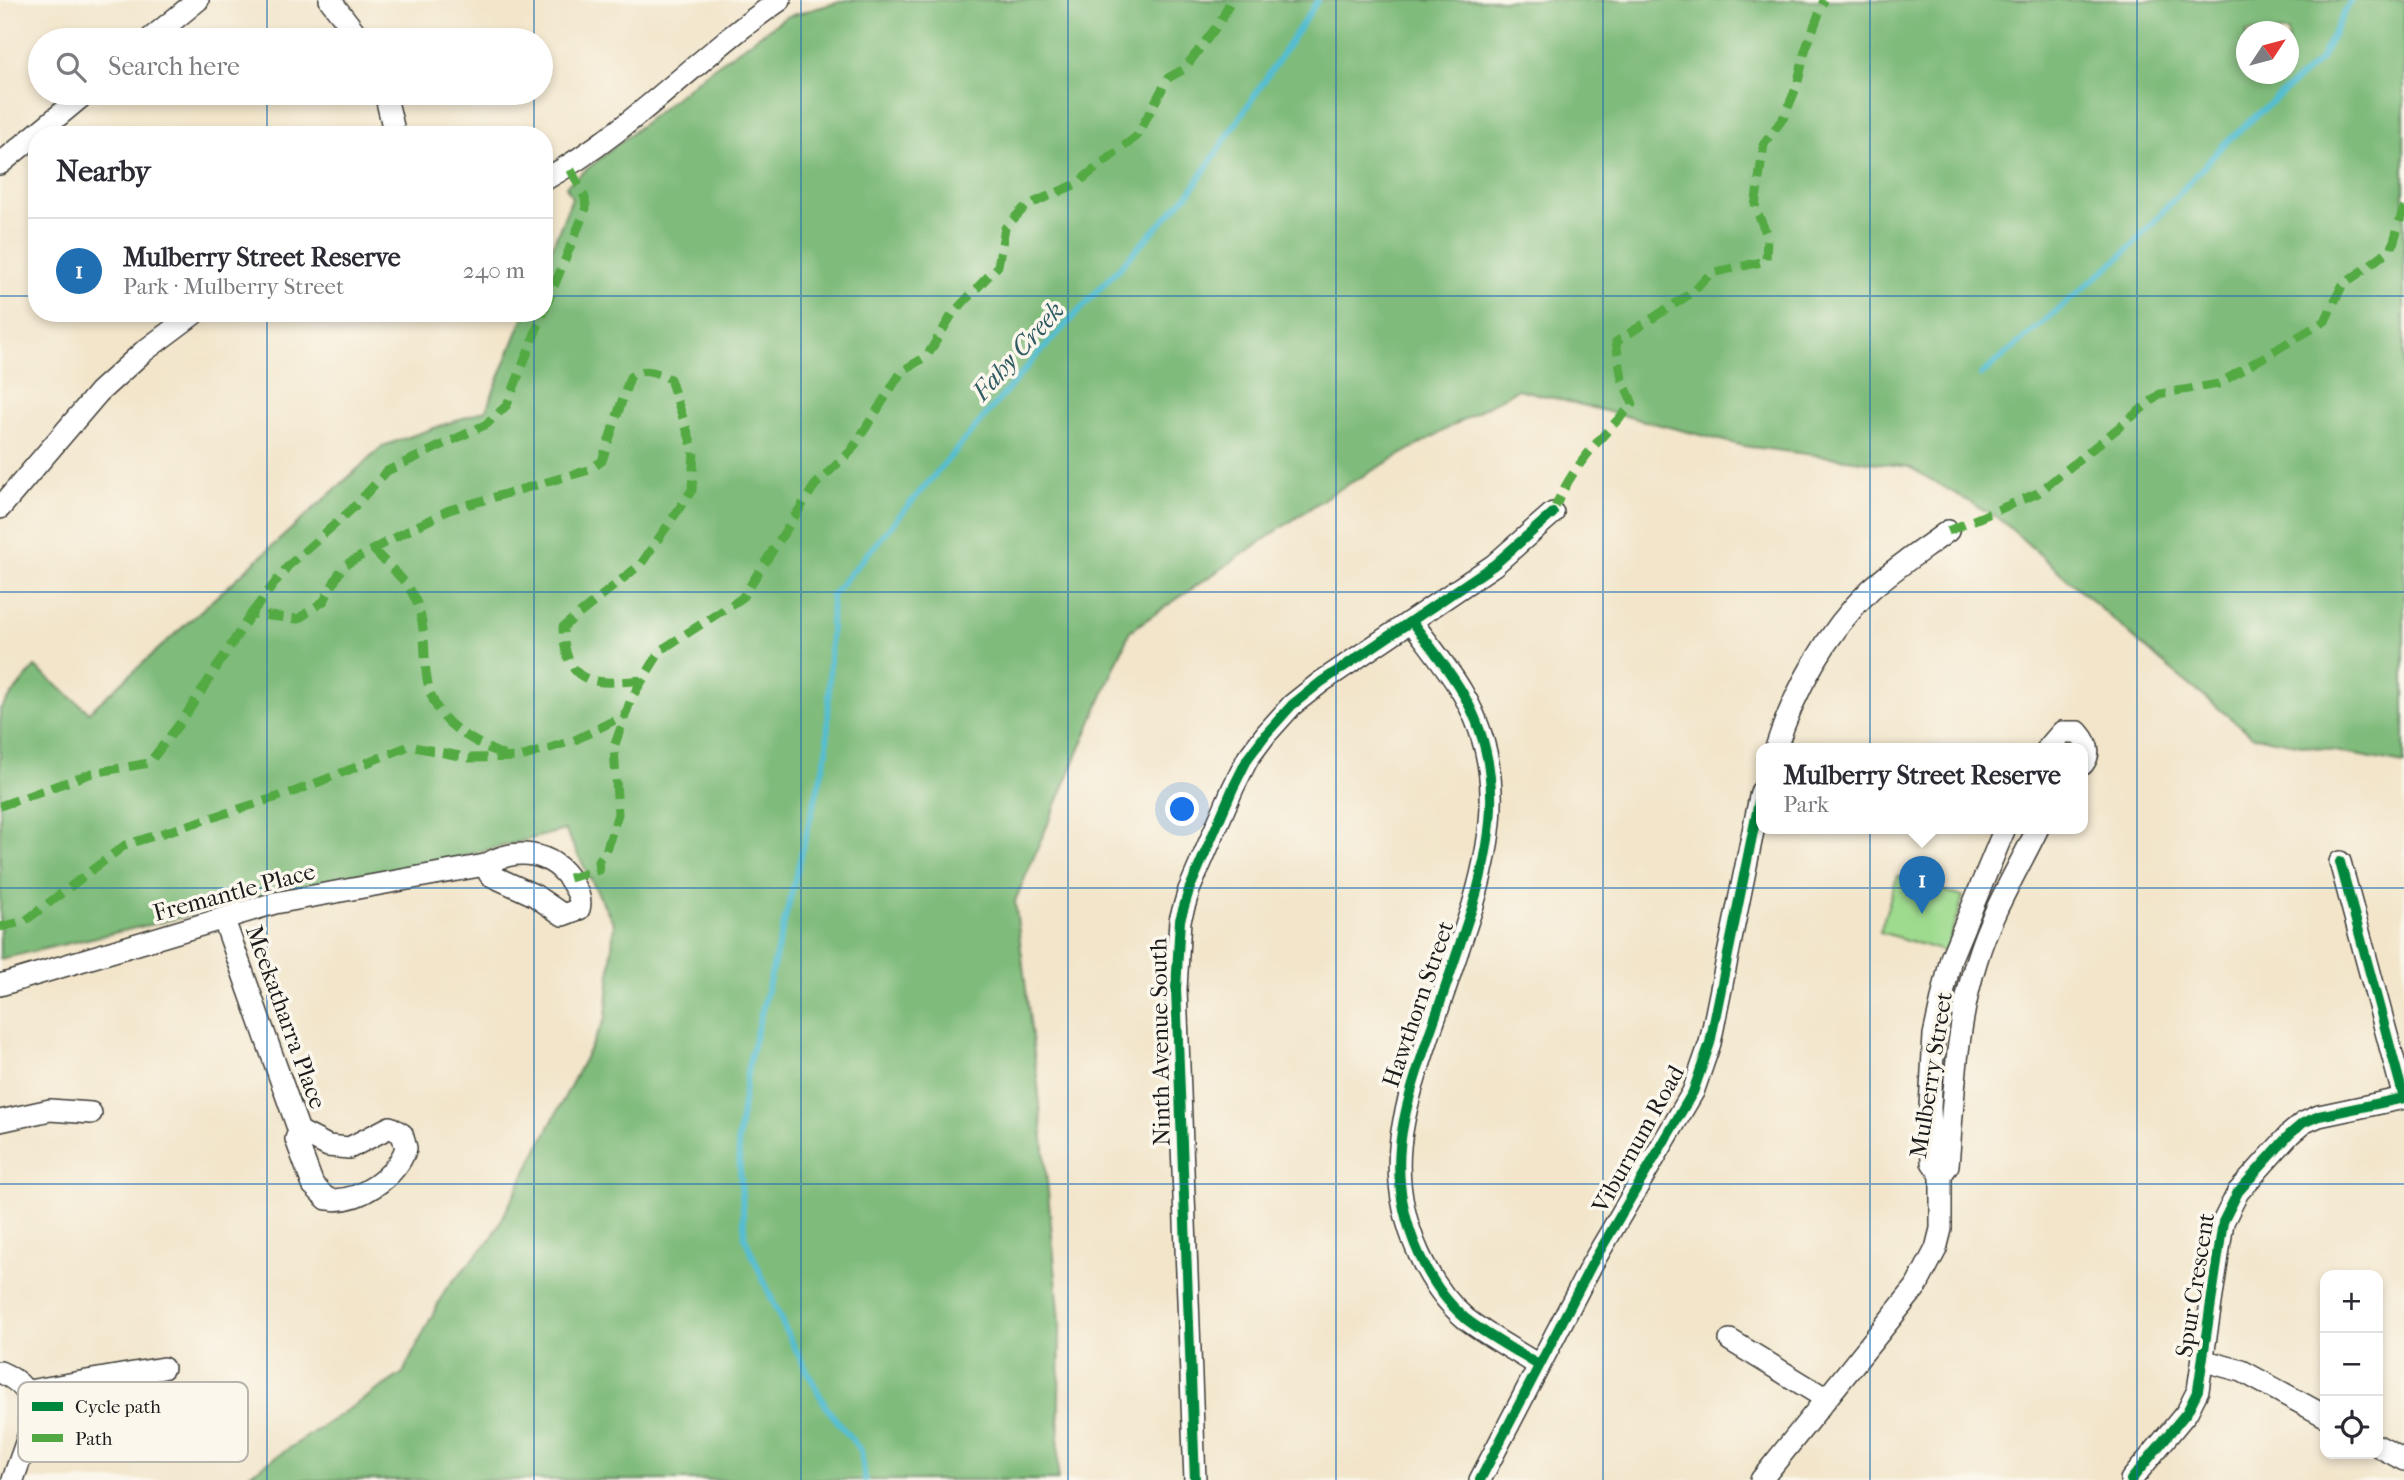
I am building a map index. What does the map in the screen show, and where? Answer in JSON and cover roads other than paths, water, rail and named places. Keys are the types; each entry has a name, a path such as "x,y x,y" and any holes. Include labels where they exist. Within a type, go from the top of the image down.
{"street":[{"path":"164,28 198,0"},
{"path":"330,0 352,28"},
{"path":"553,174 627,127 733,33 780,0"},
{"path":"46,126 71,105"},
{"path":"388,105 393,126"},
{"path":"0,164 28,141"},
{"path":"0,508 99,392 142,352 183,322"},
{"name":"Ninth Avenue South","path":"1195,1480 1176,989 1180,920 1189,890 1248,758 1292,705 1321,682 1494,565 1553,513"},
{"path":"1778,743 1804,679 1835,632 1870,591 1948,531"},
{"name":"Hawthorn Street","path":"1412,622 1462,692 1477,723 1491,781 1494,808 1473,905 1404,1109 1398,1173 1402,1206 1420,1256 1443,1294 1466,1319 1538,1365"},
{"path":"2052,743 2062,732 2078,732 2085,743"},
{"name":"Viburnum Road","path":"1480,1480 1592,1264 1693,1092 1710,1043 1756,817"},
{"name":"Mulberry Street","path":"1761,1480 1926,1271 1941,1229 1941,1175 1933,1162 1930,1107 1934,1035 1951,958 2003,834"},
{"name":"Mulberry Street","path":"1941,1175 1948,1165 1956,1058 1976,961 1986,932 2035,834"},
{"path":"2340,862 2404,1098"},
{"name":"Fremantle Place","path":"0,985 275,903 485,865"},
{"name":"Meekatharra Place","path":"224,920 299,1131 296,1139 313,1185 327,1199 352,1198 378,1183 392,1170 406,1148 402,1134 390,1127 349,1148 327,1146 299,1131"},
{"name":"Spur Crescent","path":"2131,1480 2187,1412 2199,1390 2223,1222 2238,1192 2290,1134 2304,1123 2319,1116 2404,1098"},
{"path":"0,1121 50,1110 91,1112"},
{"path":"1730,1340 1825,1398"},
{"path":"2205,1362 2242,1371 2320,1413"},
{"path":"81,1382 163,1368"},
{"path":"0,1372 20,1382"},
{"path":"2383,1449 2404,1460"},
{"path":"13,1480 18,1462"}],"waterway":[{"name":"Fahy Creek","path":"865,1480 861,1451 826,1407 785,1329 745,1238 738,1141 748,1066 827,752 832,595 1033,360 1191,191 1318,0"},
{"path":"1981,375 2126,252 2225,143 2320,60 2351,0"}],"place":[{"name":"Mulberry Street Reserve","path":"1922,914"}]}
